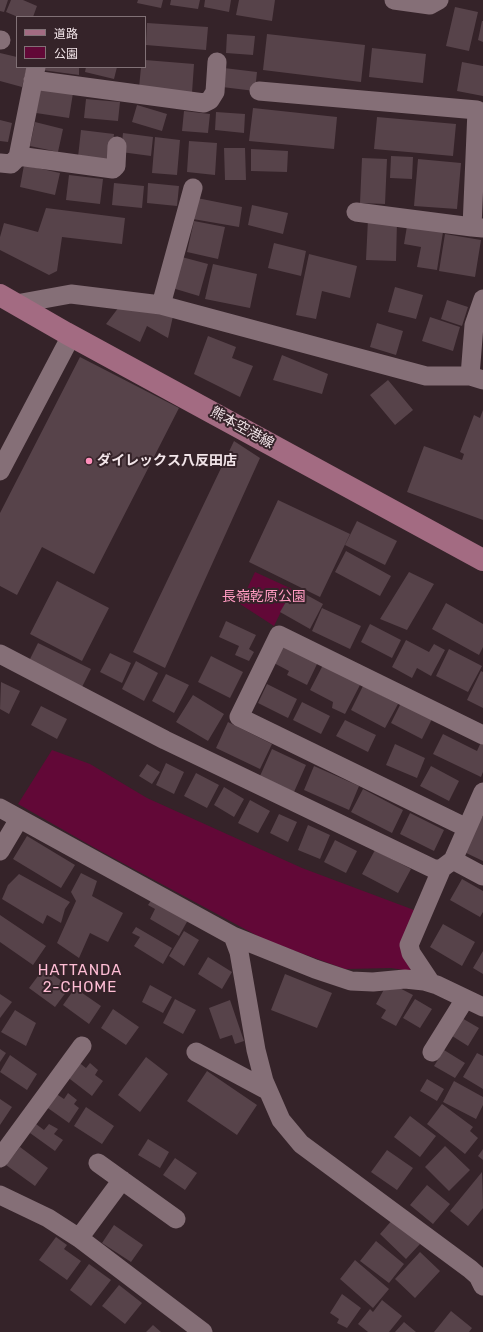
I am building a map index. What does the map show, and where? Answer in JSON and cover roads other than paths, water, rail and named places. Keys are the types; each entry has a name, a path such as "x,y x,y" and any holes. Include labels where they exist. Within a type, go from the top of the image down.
{"main road":[{"name":"熊本空港線","path":"8,300 71,336 483,560"}],"street":[{"path":"394,0 430,4 439,0"},
{"path":"0,163 11,164 18,156 35,74 204,103 210,100 215,92 216,62"},
{"path":"259,91 477,110 478,228 356,212"},
{"path":"18,156 113,169 116,166 117,146"},
{"path":"161,306 192,188"},
{"path":"8,300 71,294 161,306 426,376 477,378 474,325 483,299"},
{"path":"0,471 71,336"},
{"path":"467,828 239,717 279,635 483,735"},
{"path":"0,654 165,740 434,869 448,864 483,876"},
{"path":"431,982 411,953 409,945 467,828 483,792"},
{"path":"0,808 233,936 315,970 351,980 373,982 405,979 431,982 483,1007"},
{"path":"0,851 19,819"},
{"path":"233,936 239,952 256,1050 268,1090 281,1120 301,1144 470,1269 478,1276 483,1286"},
{"path":"432,1052 465,999"},
{"path":"0,1158 82,1046"},
{"path":"196,1052 268,1090"},
{"path":"98,1163 176,1219"},
{"path":"79,1238 122,1180"},
{"path":"0,1195 48,1218 79,1238 202,1332"}],"place":[{"name":"ダイレックス八反田店","path":"89,461"}],"district":[{"name":"HATTANDA 2-CHOME","path":"80,980"}],"park label":[{"name":"長嶺乾原公園","path":"264,597"}]}
